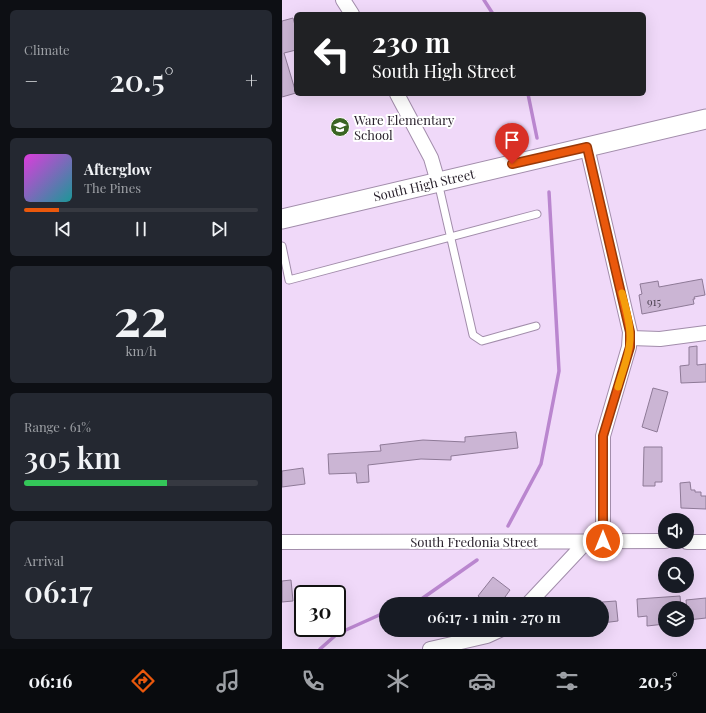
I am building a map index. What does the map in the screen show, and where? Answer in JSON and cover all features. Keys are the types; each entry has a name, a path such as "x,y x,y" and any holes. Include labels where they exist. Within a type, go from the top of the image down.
{"main road":[{"name":"South High Street","path":"282,219 706,119"}],"street":[{"path":"344,0 351,12"},
{"path":"398,96 431,158 438,182"},
{"path":"587,147 629,322 630,338 630,347 603,436 603,541"},
{"path":"630,338 660,339 706,333"},
{"path":"535,597 587,541"},
{"name":"South Fredonia Street","path":"282,542 658,542"},
{"path":"694,542 706,542"},
{"path":"430,649 481,637"}],"lane":[{"path":"438,182 473,335 482,341 536,326"},
{"path":"282,246 285,281 537,214"}],"building":[{"path":"293,18 294,22 294,50 284,53 294,86 294,94 282,97 282,21"},
{"path":"702,279 705,295 694,297 694,304 642,314 639,295 642,294 640,284 658,281 659,287"},
{"path":"697,346 697,365 706,364 706,382 681,383 680,366 689,365 689,347"},
{"path":"653,388 668,392 657,432 642,427"},
{"path":"516,432 518,448 451,456 451,460 421,459 368,465 369,482 357,483 356,473 329,474 328,454 381,451 380,445 423,440 465,442 465,437"},
{"path":"644,447 662,447 662,482 655,482 655,486 643,486"},
{"path":"303,468 305,484 282,487 282,471"},
{"path":"690,482 691,490 701,492 701,496 706,496 706,509 681,508 680,483"},
{"path":"493,577 510,590 505,597 478,596"},
{"path":"291,580 293,601 282,602 282,581"},
{"path":"680,596 680,601 658,601 658,625 647,626 647,616 638,617 637,599"},
{"path":"706,598 706,618 694,619 694,601 686,600"},
{"path":"616,601 618,621 609,622 609,602"}],"waterway":[{"path":"484,0 492,12"},
{"path":"528,96 537,138"},
{"path":"508,526 541,464 559,371 549,192"},
{"path":"424,597 477,560"},
{"path":"320,649 337,634 379,615"}],"slow traffic":[{"path":"618,387 630,347 629,322 622,293"}],"place":[{"name":"Ware Elementary School","path":"340,127"}],"route":[{"path":"512,164 587,147 629,322 630,332 630,347 603,436 603,541"}]}
